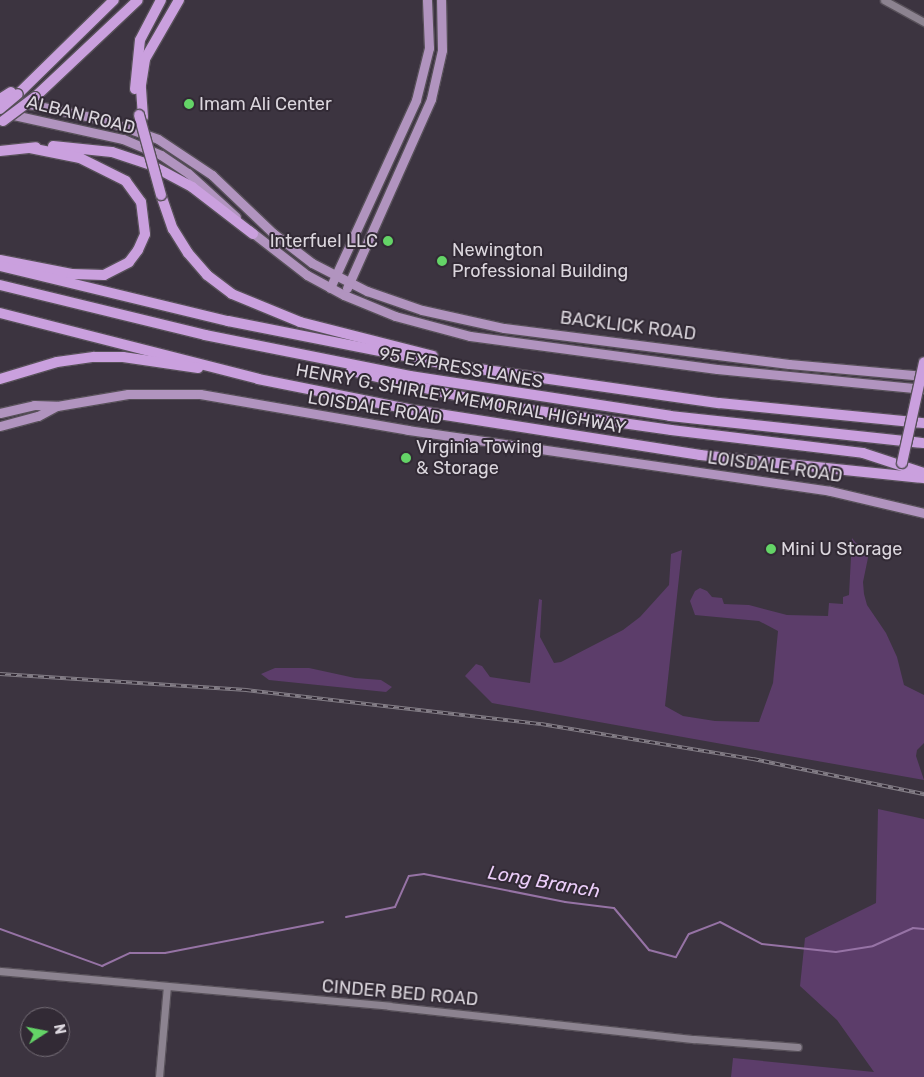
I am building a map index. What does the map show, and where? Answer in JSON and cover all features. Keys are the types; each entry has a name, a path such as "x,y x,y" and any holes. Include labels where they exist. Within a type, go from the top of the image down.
{"highway":[{"path":"1,116 15,96 114,0"},
{"path":"1,116 35,98 138,0"},
{"path":"161,0 146,25 136,55 134,85 160,195 173,229 188,253 208,275 241,299 300,322 376,340 479,369"},
{"path":"141,116 140,85 145,59 180,0"},
{"path":"0,98 15,96"},
{"path":"0,151 59,146 101,150 151,164 202,194 253,234"},
{"path":"0,260 72,274 104,274 128,262 138,250 145,234 142,202 126,181 80,158 30,148"},
{"name":"HENRY G. SHIRLEY MEMORIAL HIGHWAY","path":"0,266 228,321 479,369 719,403 924,423"},
{"name":"95 EXPRESS LANES","path":"0,285 283,352 410,376 670,416 924,443"},
{"name":"HENRY G. SHIRLEY MEMORIAL HIGHWAY","path":"0,313 225,370 344,397 566,435 700,455 924,478"},
{"path":"283,352 391,382 503,406 671,430 863,452 902,463 924,472"},
{"path":"0,379 57,362 103,356 173,367 225,370"},
{"path":"902,463 924,362"}],"main road":[{"path":"330,288 416,100 429,48 427,0"},
{"path":"344,295 429,105 442,50 441,0"},
{"name":"ALBAN ROAD","path":"15,96 101,119 158,139 212,175 292,249 336,277"},
{"name":"ALBAN ROAD","path":"1,116 114,136 161,155 215,196 253,234 289,263 344,295"},
{"name":"BACKLICK ROAD","path":"336,277 422,310 504,328 790,364 924,376"},
{"name":"BACKLICK ROAD","path":"344,295 395,316 470,336 717,369 924,389"},
{"name":"LOISDALE ROAD","path":"0,413 34,405 57,406 128,394 200,394 408,430 830,491 924,513"},
{"name":"LOISDALE ROAD","path":"0,426 38,416 57,406"}],"street":[{"path":"884,0 924,22"},
{"name":"CINDER BED ROAD","path":"0,971 389,1006 694,1039 798,1046"},
{"path":"159,1077 167,986"}],"shaded area":[{"path":"852,538 856,543 870,548 863,582 867,605 886,633 897,657 904,685 924,695 924,743 917,750 916,756 924,780 492,703 465,676 476,664 482,666 490,677 530,683 539,599 542,600 540,637 554,663 561,662 623,630 640,617 669,585 671,554 682,550 665,706 683,716 715,721 759,722 773,683 778,631 759,621 695,615 690,601 695,591 700,588 707,591 712,597 722,598 724,604 749,605 787,615 828,616 829,603 843,604 843,597 849,595"},
{"path":"275,668 309,668 355,678 381,680 392,687 386,692 269,680 261,674"},
{"path":"878,809 924,819 924,1077 731,1077 733,1058 874,1072 837,1020 800,986 805,938 876,903"}],"waterway":[{"name":"Long Branch","path":"346,917 395,907 409,876 424,874 565,902 614,908 649,950 676,957 689,934 720,922 762,944 836,952 873,946 913,928 924,929"},
{"name":"Long Branch","path":"0,929 102,966 130,953 165,953 323,922"}],"railway":[{"path":"0,674 246,690 541,724 753,759 924,794"}],"place":[{"name":"Imam Ali Center","path":"189,104"},
{"name":"Interfuel LLC","path":"388,241"},
{"name":"Newington Professional Building","path":"442,261"},
{"name":"Virginia Towing & Storage","path":"406,458"},
{"name":"Mini U Storage","path":"771,549"}]}
